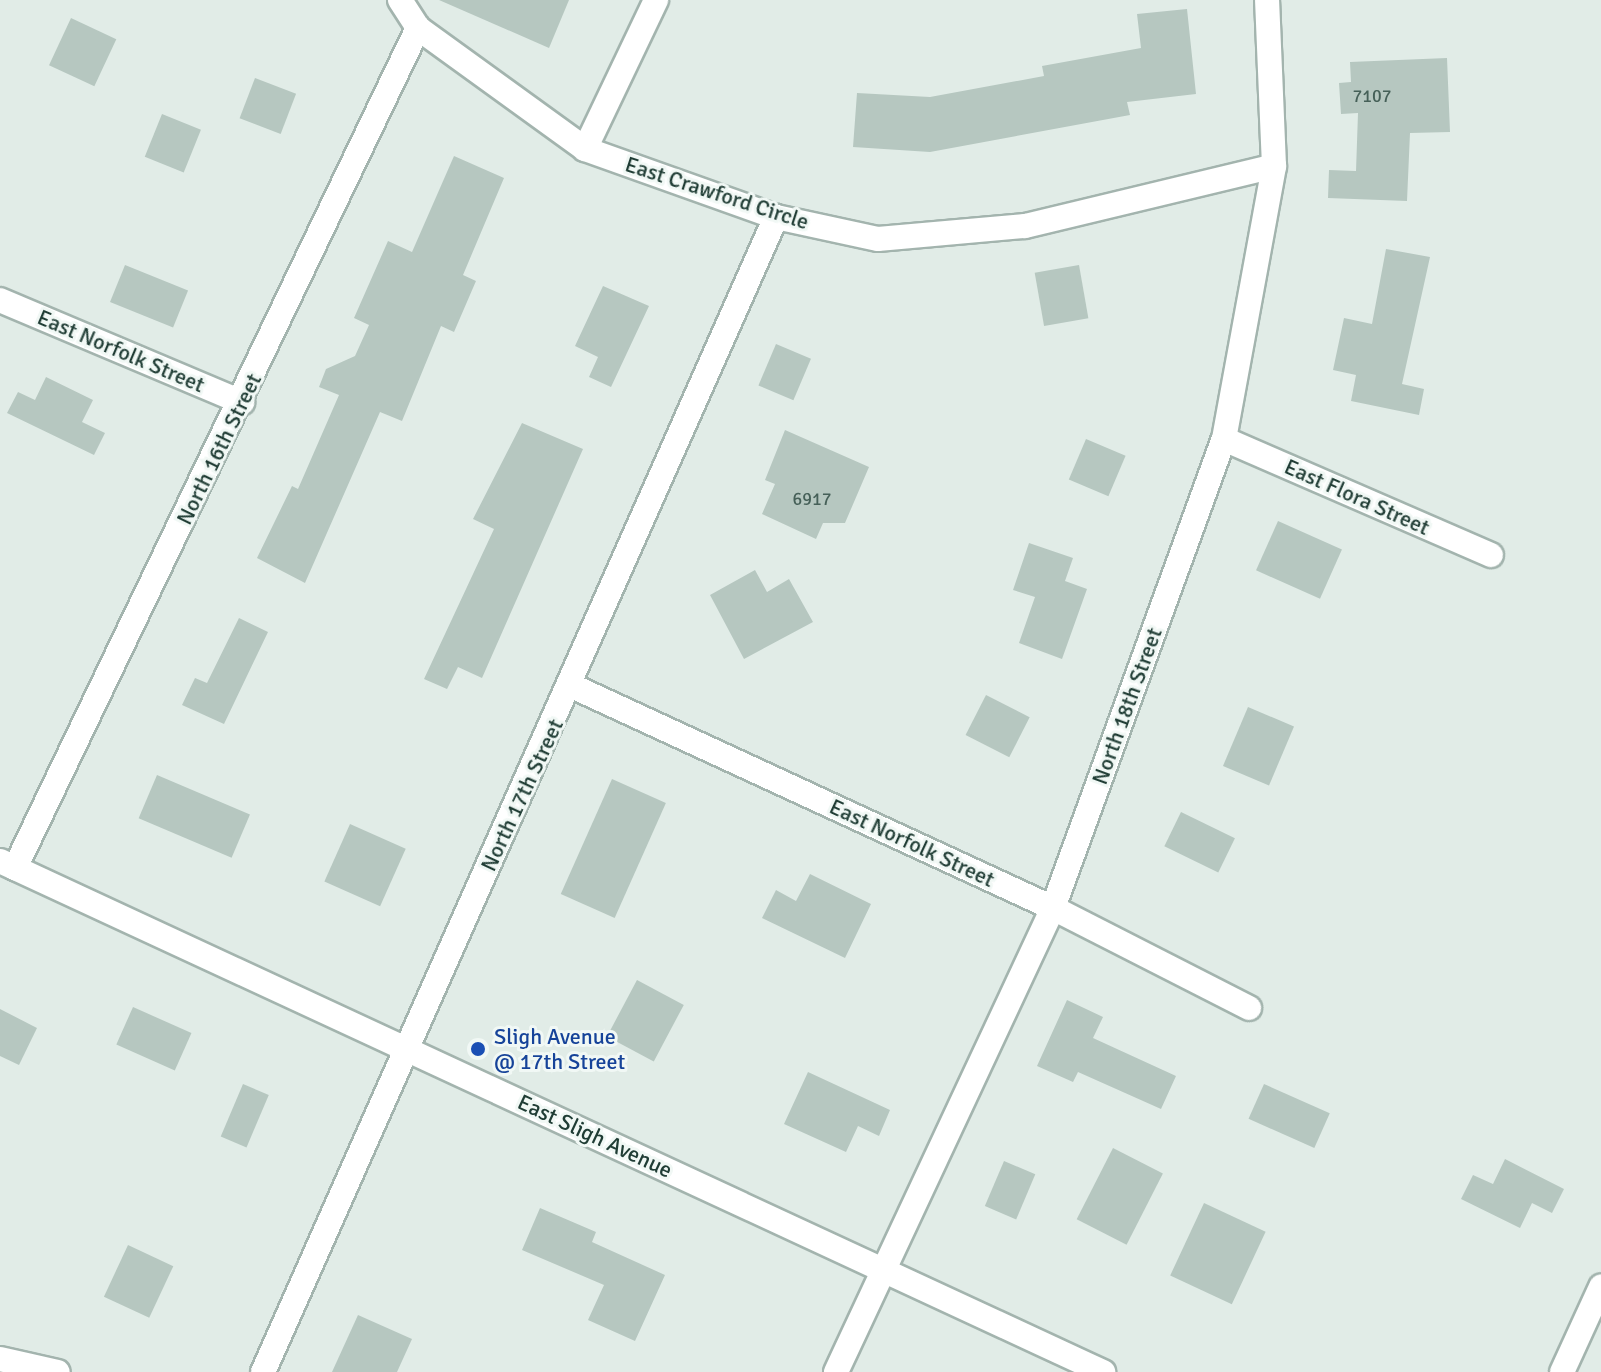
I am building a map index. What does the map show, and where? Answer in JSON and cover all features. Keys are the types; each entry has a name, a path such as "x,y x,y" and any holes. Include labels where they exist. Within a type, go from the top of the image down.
{"street":[{"name":"East Crawford Circle","path":"400,0 418,28 585,149 776,217 878,239 1025,226 1274,166"},
{"path":"585,149 656,0"},
{"name":"North 18th Street","path":"836,1372 1053,908 1224,439 1274,166 1267,0"},
{"name":"North 16th Street","path":"8,864 242,402 418,28"},
{"name":"North 17th Street","path":"263,1372 405,1048 572,686 776,217"},
{"name":"East Norfolk Street","path":"0,300 242,402"},
{"name":"East Flora Street","path":"1224,439 1491,555"},
{"name":"East Norfolk Street","path":"572,686 1053,908 1249,1008"},
{"name":"East Sligh Avenue","path":"8,864 1103,1372"},
{"path":"1562,1372 1601,1287"},
{"path":"0,1359 58,1372"}],"building":[{"path":"439,0 569,0 549,48"},
{"path":"1187,9 1196,94 1127,102 1130,115 930,152 853,147 857,93 930,97 1044,76 1042,66 1141,48 1137,14"},
{"path":"71,18 116,39 94,86 49,65"},
{"path":"1447,58 1450,132 1410,133 1407,201 1328,198 1329,170 1356,171 1358,113 1341,114 1339,83 1351,82 1350,62"},
{"path":"255,78 296,94 281,134 240,118"},
{"path":"162,114 201,130 184,172 145,157"},
{"path":"454,156 504,178 463,275 476,281 454,332 441,326 402,421 380,412 305,583 257,558 292,486 298,489 339,395 319,387 326,369 355,356 369,325 354,318 388,241 412,252"},
{"path":"1386,249 1430,257 1402,384 1424,389 1419,415 1351,401 1356,375 1333,370 1344,318 1372,324"},
{"path":"125,265 188,290 173,328 110,302"},
{"path":"1079,265 1088,318 1044,326 1035,273"},
{"path":"603,286 649,306 611,387 589,377 598,357 575,346"},
{"path":"776,344 811,359 793,400 758,385"},
{"path":"46,377 93,400 82,422 105,433 94,455 7,413 18,392 35,400"},
{"path":"522,423 583,449 482,678 458,667 447,689 424,679 494,529 473,519"},
{"path":"785,430 869,467 845,523 823,523 816,539 762,514 775,484 765,480"},
{"path":"1086,439 1126,456 1108,496 1069,480"},
{"path":"1278,521 1342,549 1320,599 1256,570"},
{"path":"1029,543 1073,558 1065,581 1087,589 1062,659 1019,643 1035,597 1013,590"},
{"path":"755,570 767,592 789,579 813,622 744,659 710,595"},
{"path":"239,618 268,632 224,724 182,705 195,678 207,683"},
{"path":"986,695 1030,717 1009,757 966,735"},
{"path":"1248,707 1294,727 1269,785 1223,766"},
{"path":"157,775 250,814 232,858 139,818"},
{"path":"612,779 666,803 615,918 561,894"},
{"path":"1181,812 1235,838 1218,872 1164,846"},
{"path":"350,824 406,849 380,906 324,882"},
{"path":"810,874 871,904 845,958 762,918 776,890 796,901"},
{"path":"637,980 684,1005 654,1061 607,1037"},
{"path":"1067,1000 1103,1017 1093,1038 1176,1076 1161,1109 1078,1072 1073,1082 1037,1066"},
{"path":"133,1007 191,1033 175,1070 116,1044"},
{"path":"0,1009 37,1028 19,1065 0,1056"},
{"path":"808,1072 890,1110 879,1136 858,1126 846,1152 784,1124"},
{"path":"243,1084 269,1095 247,1147 221,1136"},
{"path":"1264,1084 1330,1113 1314,1148 1249,1119"},
{"path":"1113,1148 1163,1173 1127,1245 1077,1219"},
{"path":"1505,1159 1564,1189 1552,1213 1532,1203 1520,1228 1461,1199 1473,1175 1493,1184"},
{"path":"1004,1161 1035,1174 1016,1219 985,1206"},
{"path":"1204,1203 1266,1232 1232,1304 1170,1276"},
{"path":"540,1208 596,1232 592,1242 665,1275 635,1341 588,1320 604,1285 522,1250"},
{"path":"128,1245 173,1266 149,1318 104,1297"},
{"path":"358,1315 412,1339 397,1372 332,1372"}],"place":[{"name":"Sligh Avenue @ 17th Street","path":"478,1049"}]}
